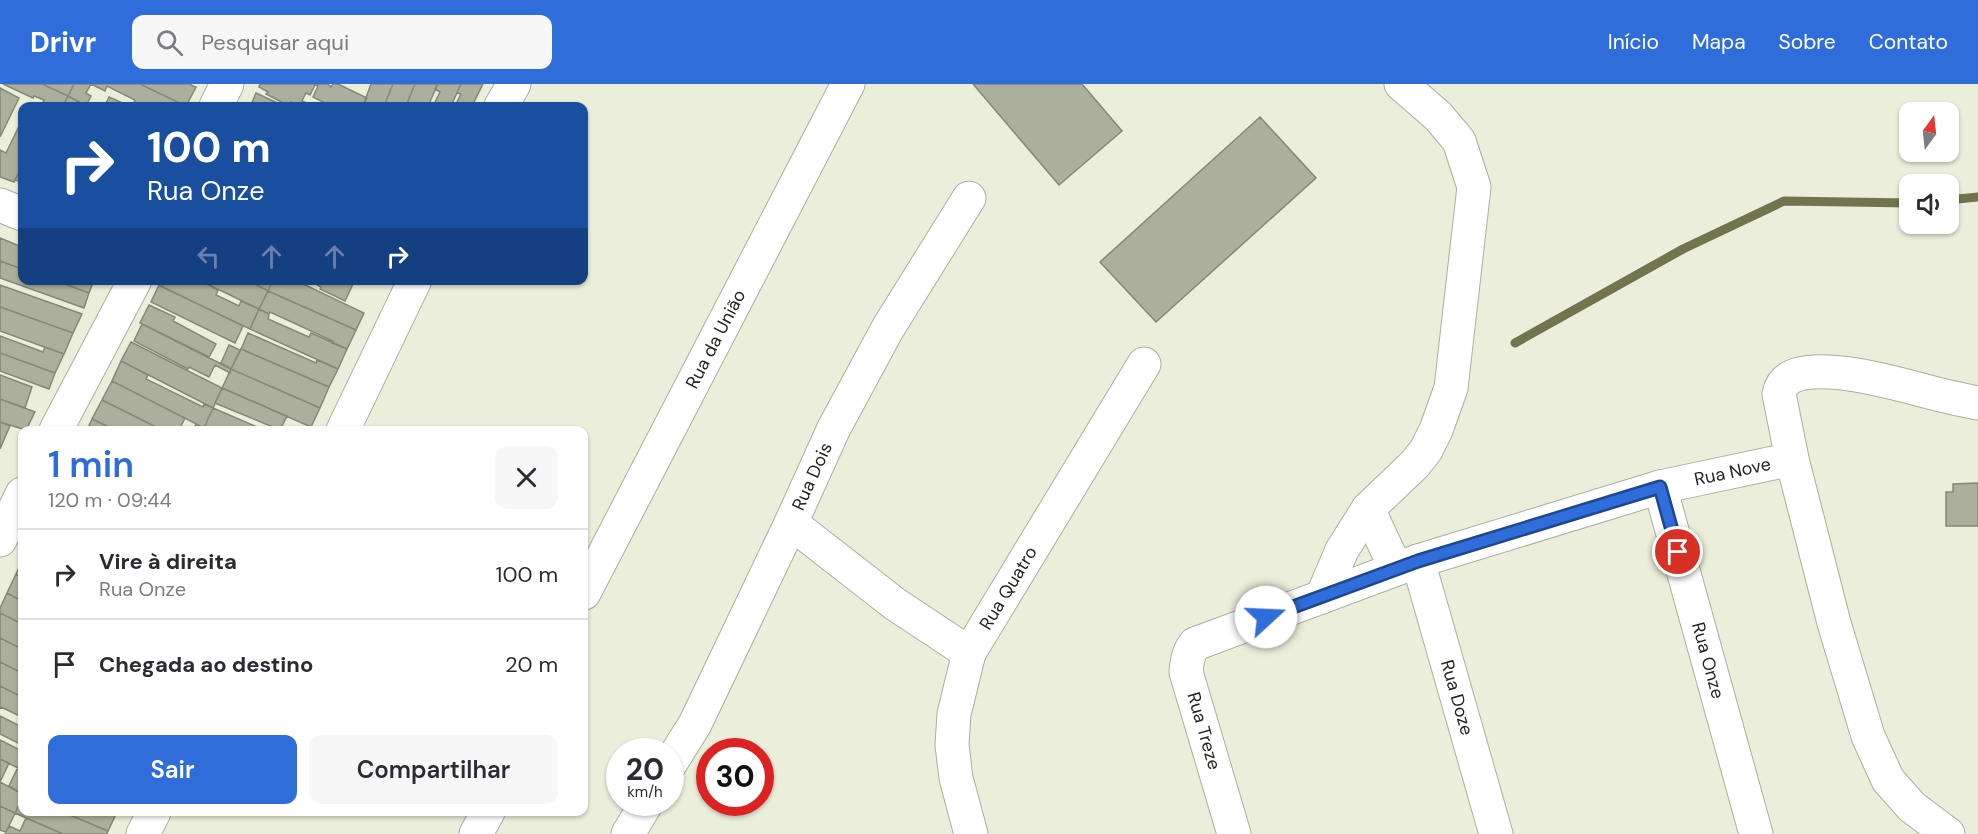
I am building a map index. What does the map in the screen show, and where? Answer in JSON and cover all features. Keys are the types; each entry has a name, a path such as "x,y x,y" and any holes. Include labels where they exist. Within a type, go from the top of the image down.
{"street":[{"path":"218,102 227,84"},
{"name":"Rua da União","path":"588,585 848,84"},
{"path":"1322,597 1342,550 1368,509 1415,464 1426,450 1451,388 1474,187 1459,141 1438,116 1401,84"},
{"name":"Rua Dois","path":"684,741 791,523 834,428 888,328 969,198"},
{"path":"0,205 18,212"},
{"path":"58,426 132,285"},
{"path":"345,426 413,285"},
{"name":"Rua Quatro","path":"971,834 956,778 952,745 954,714 969,653 1144,364"},
{"path":"1792,459 1779,394 1781,386 1796,375 1810,372 1842,373 1899,383 1978,403"},
{"name":"Rua Nove","path":"1209,638 1407,565 1660,487 1792,459 1834,623 1868,736 1888,780 1912,807 1948,834"},
{"name":"Rua Onze","path":"1660,487 1756,834"},
{"path":"0,540 14,496"},
{"name":"Rua Doze","path":"1368,509 1407,565 1496,834"},
{"path":"791,523 895,604 969,653"},
{"name":"Rua Treze","path":"1209,638 1195,644 1190,651 1186,672 1234,834"},
{"path":"143,834 152,816"},
{"path":"476,834 486,816"},
{"path":"628,834 639,816"}],"building":[{"path":"3,84 42,84 68,96 65,102 43,102 44,100 34,96 33,98"},
{"path":"42,84 74,84 68,96"},
{"path":"74,84 91,84 86,93 91,96 88,102 79,102 68,96"},
{"path":"91,84 140,84 178,102 134,102 135,100 107,86 105,91"},
{"path":"140,84 189,84 196,87 188,102 178,102"},
{"path":"260,84 328,84 331,87 333,84 338,84 367,98 365,102 323,102 313,97 318,86 315,85 310,95 306,93 302,101 304,102 281,102 266,94 268,92 259,87"},
{"path":"371,84 393,84 386,102 364,102"},
{"path":"393,84 415,84 408,102 386,102"},
{"path":"415,84 438,84 430,102 408,102"},
{"path":"438,84 461,84 453,102 435,102 440,92 435,89"},
{"path":"461,84 483,84 474,102 457,102 461,94 457,93"},
{"path":"973,84 1082,84 1122,131 1059,185"},
{"path":"0,88 19,98 0,137"},
{"path":"256,93 275,102 252,102"},
{"path":"68,96 79,102 65,102"},
{"path":"109,97 120,102 107,102"},
{"path":"1260,117 1316,178 1156,322 1100,262"},
{"path":"18,128 18,174 14,182 0,177 0,150 6,153"},
{"path":"0,238 18,245 18,268 0,261"},
{"path":"0,261 18,268 18,284 0,278"},
{"path":"0,285 82,314 73,333 0,307"},
{"path":"20,285 67,285 89,293 84,308"},
{"path":"67,285 92,285 89,293"},
{"path":"159,285 243,326 235,343 151,302"},
{"path":"163,285 208,285 218,290 216,295 239,306 241,301 259,309 250,329 162,287"},
{"path":"209,285 257,285 268,291 259,309"},
{"path":"257,285 271,285 268,291"},
{"path":"271,285 305,285 364,313 356,330 268,291"},
{"path":"317,285 353,285 345,301 320,289 321,287"},
{"path":"268,291 356,330 347,349 270,312 269,314 259,309"},
{"path":"149,305 175,317 173,321 216,344 209,357 140,323"},
{"path":"0,307 73,333 64,354 0,331"},
{"path":"259,309 269,314 268,319 309,337 311,333 347,349 338,369 250,329"},
{"path":"142,324 231,369 230,373 215,365 209,377 189,367 188,369 134,341"},
{"path":"248,333 316,363 317,360 338,369 329,387 241,349"},
{"path":"0,336 43,352 45,347 64,354 55,373 0,353"},
{"path":"131,342 222,388 213,408 121,361"},
{"path":"229,345 240,350 231,369 221,363"},
{"path":"241,349 329,387 320,408 231,369"},
{"path":"0,353 55,373 49,389 0,371"},
{"path":"121,361 148,375 146,379 203,407 204,404 213,408 205,426 200,426 112,381"},
{"path":"231,369 320,408 311,426 309,426 222,388"},
{"path":"0,375 32,387 25,408 0,399"},
{"path":"112,381 185,418 181,426 154,426 102,400"},
{"path":"222,388 287,416 282,426 270,426 215,403"},
{"path":"0,399 35,412 28,426 18,428 0,422"},
{"path":"102,400 154,426 107,426 92,419"},
{"path":"213,408 255,426 205,426"},
{"path":"92,419 107,426 89,426"},
{"path":"0,422 10,426 0,449"},
{"path":"1978,483 1978,526 1946,526 1946,492 1953,492 1953,484"},
{"path":"16,574 18,575 18,599 7,593"},
{"path":"7,593 18,599 18,622 0,613"},
{"path":"0,613 18,622 18,647 0,638"},
{"path":"0,638 18,647 18,671 0,662"},
{"path":"0,662 18,671 18,695 0,686"},
{"path":"0,686 18,695 18,715 1,707 0,709"},
{"path":"0,716 18,725 18,743 0,734"},
{"path":"0,740 18,749 18,768 0,759"},
{"path":"0,759 9,763 0,782"},
{"path":"18,767 18,792 9,786"},
{"path":"0,782 18,792 18,807 15,813 0,806"},
{"path":"0,806 15,813 6,832 0,830"},
{"path":"22,816 72,816 108,831 107,834 63,834"},
{"path":"72,816 115,816 108,831"},
{"path":"26,818 63,834 5,834 9,826 20,831"}],"waterway":[{"path":"1959,199 1978,197"},
{"path":"1515,343 1683,249 1784,201 1899,203"}],"route":[{"path":"1266,617 1418,561 1660,487 1678,552"}]}
